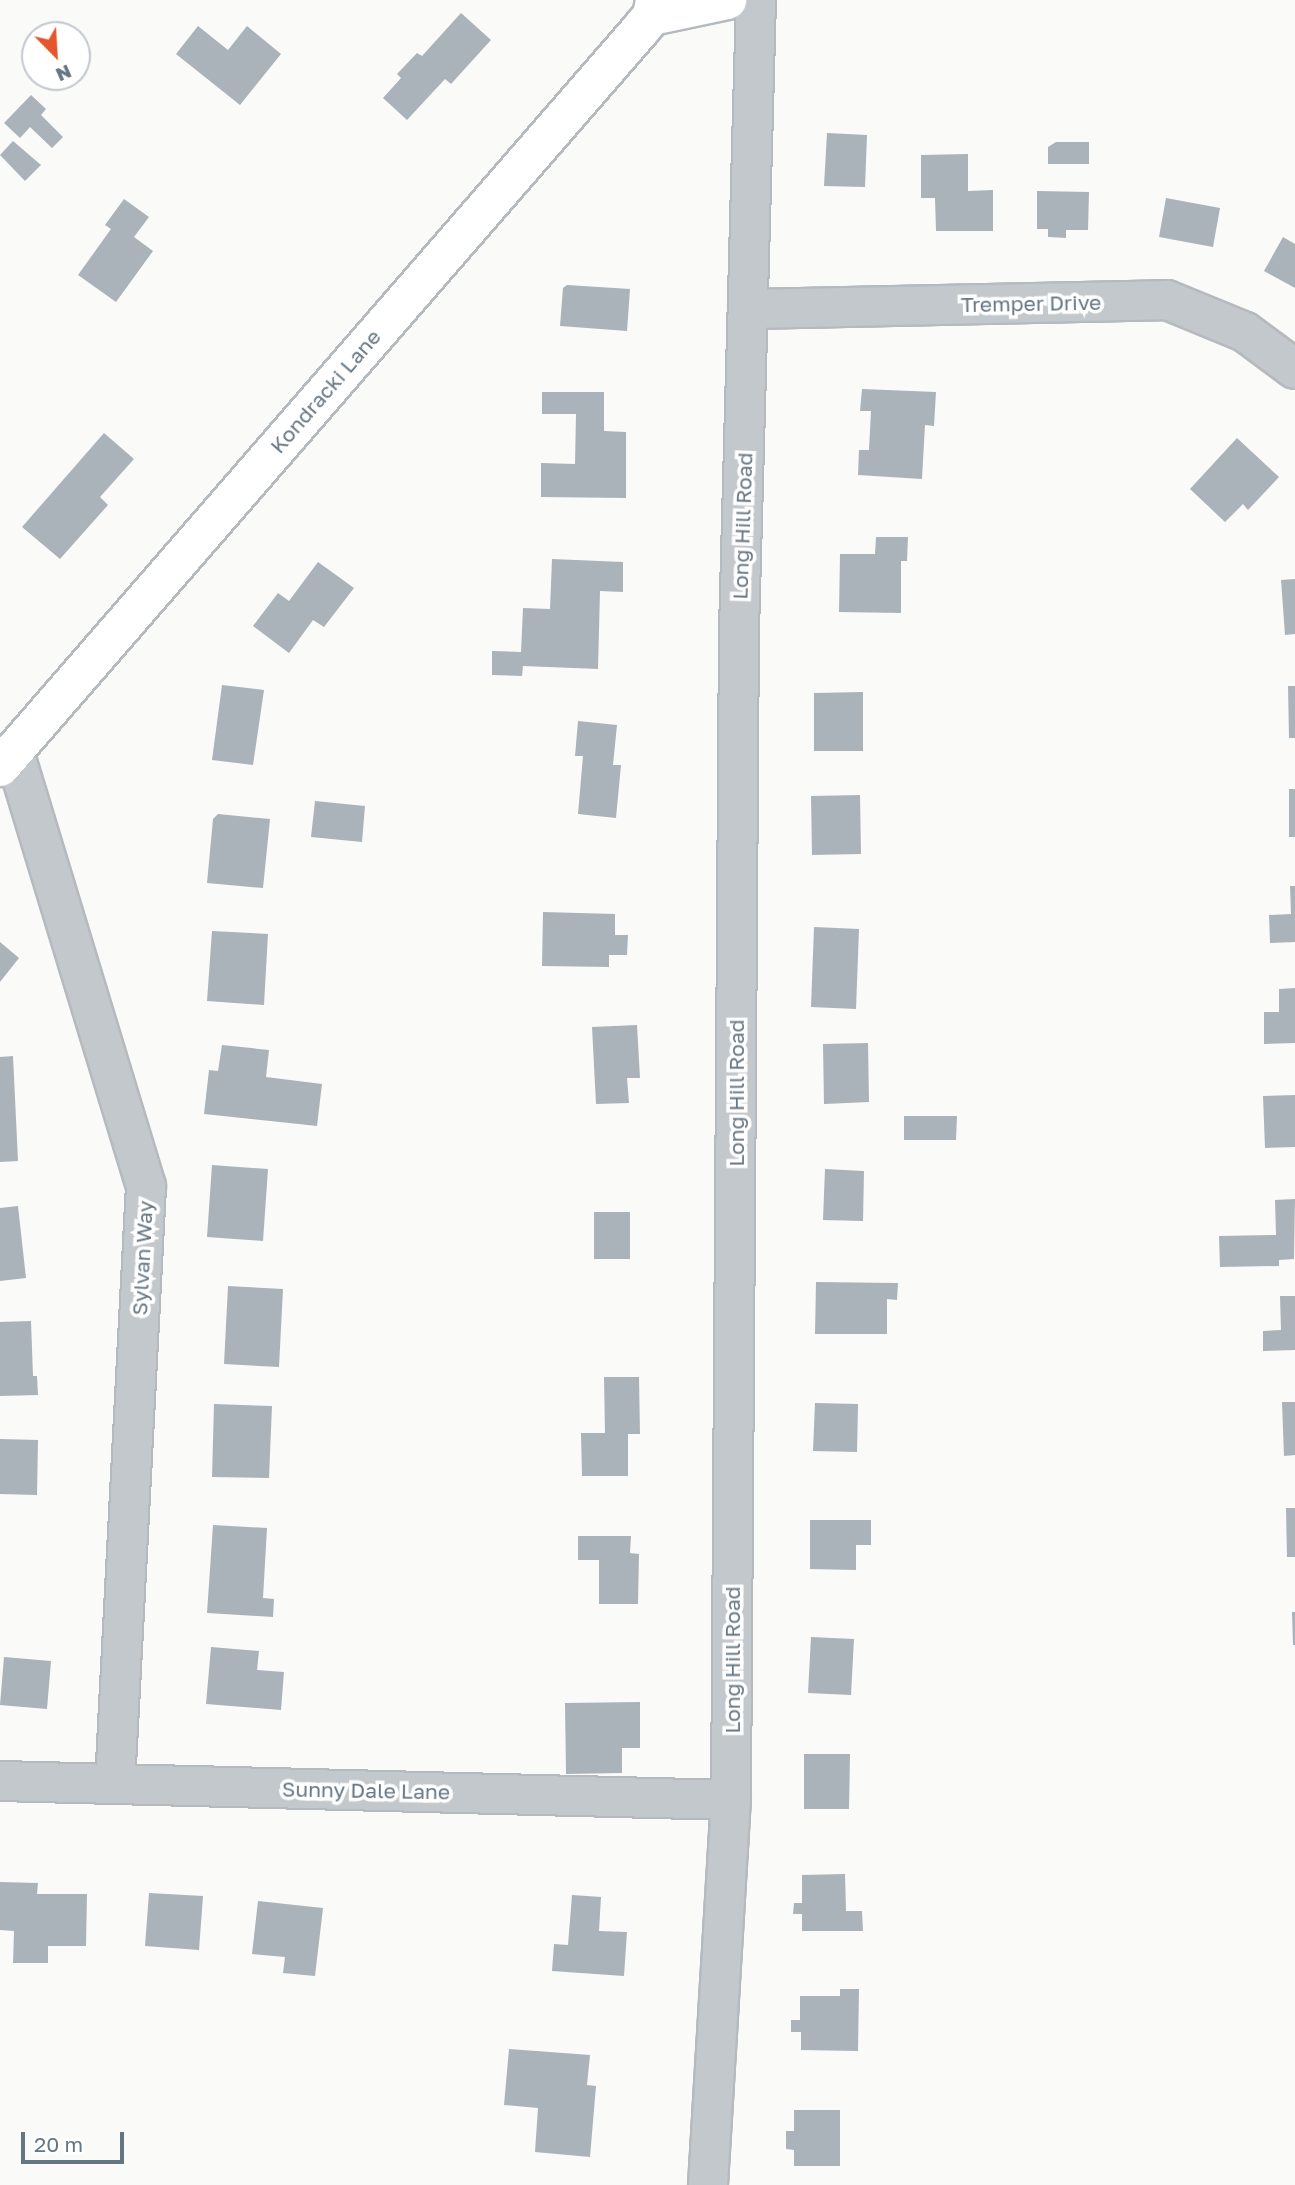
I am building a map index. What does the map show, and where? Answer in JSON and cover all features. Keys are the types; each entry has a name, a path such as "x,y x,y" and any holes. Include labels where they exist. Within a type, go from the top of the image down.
{"main road":[{"name":"Kondracki Lane","path":"7,760 654,8 727,0"}],"street":[{"name":"Long Hill Road","path":"708,2185 732,1800 739,645 756,0"},
{"name":"Tremper Drive","path":"748,309 1167,300 1245,332 1295,369"},
{"name":"Sylvan Way","path":"7,760 146,1186 115,1784"},
{"name":"Sunny Dale Lane","path":"0,1781 732,1800"}],"building":[{"path":"461,13 491,40 451,84 445,79 407,120 383,98 401,78 397,74 417,53 422,56"},
{"path":"198,26 228,50 247,26 281,54 240,105 176,54"},
{"path":"31,95 46,109 41,115 63,137 52,148 30,127 20,138 4,123"},
{"path":"827,133 867,135 865,187 824,186"},
{"path":"13,141 41,165 25,181 0,155"},
{"path":"1056,142 1089,142 1089,164 1048,164 1048,147"},
{"path":"968,154 968,191 993,190 993,231 936,231 935,198 921,198 921,155"},
{"path":"1037,191 1089,192 1088,230 1066,230 1066,238 1048,237 1048,229 1037,229"},
{"path":"1166,198 1220,208 1213,247 1159,237"},
{"path":"124,199 149,217 134,237 153,251 116,302 78,275 111,229 105,225"},
{"path":"1283,237 1295,244 1295,288 1264,271"},
{"path":"567,285 630,289 627,331 560,326 563,288"},
{"path":"862,389 936,392 934,426 925,425 922,479 858,475 859,450 869,450 871,411 860,411"},
{"path":"542,392 604,392 604,431 626,432 626,498 541,497 541,463 575,464 576,414 542,414"},
{"path":"104,433 134,459 100,497 108,505 60,559 22,527"},
{"path":"1237,438 1279,477 1248,510 1243,504 1225,522 1190,489"},
{"path":"876,537 908,537 907,561 901,561 901,613 839,612 840,554 875,554"},
{"path":"552,559 623,562 623,592 600,591 598,669 523,666 522,676 492,675 492,651 521,652 523,608 550,609"},
{"path":"318,562 354,588 324,627 313,620 289,653 253,626 278,593 289,601"},
{"path":"1295,579 1295,634 1285,635 1281,580"},
{"path":"222,685 264,690 253,765 212,760"},
{"path":"1288,686 1295,686 1295,738 1289,738"},
{"path":"863,692 863,751 814,751 814,693"},
{"path":"578,721 617,725 613,765 621,765 616,818 578,814 583,756 575,756"},
{"path":"1289,789 1295,789 1295,837 1289,837"},
{"path":"860,795 861,854 812,855 811,796"},
{"path":"315,801 365,806 362,842 311,837"},
{"path":"218,814 270,819 263,888 207,883 213,819"},
{"path":"1290,886 1295,886 1295,942 1270,943 1269,915 1291,914"},
{"path":"543,912 615,914 615,935 628,935 627,955 609,955 609,967 542,966"},
{"path":"814,927 859,929 856,1009 811,1007"},
{"path":"212,931 268,934 264,1005 207,1001"},
{"path":"0,942 19,958 0,982"},
{"path":"1295,988 1295,1043 1264,1044 1264,1012 1279,1012 1279,989"},
{"path":"637,1025 640,1078 627,1078 629,1103 596,1104 592,1027"},
{"path":"868,1043 869,1102 824,1104 823,1044"},
{"path":"222,1045 269,1050 266,1077 322,1084 317,1126 204,1114 209,1070 218,1071"},
{"path":"13,1056 18,1161 0,1162 0,1057"},
{"path":"1295,1095 1295,1147 1265,1148 1263,1096"},
{"path":"904,1116 957,1116 956,1140 904,1140"},
{"path":"212,1165 268,1169 263,1241 207,1237"},
{"path":"825,1169 864,1171 863,1221 823,1220"},
{"path":"1295,1199 1294,1259 1279,1260 1279,1266 1220,1267 1219,1236 1276,1235 1275,1200"},
{"path":"18,1206 26,1278 0,1281 0,1208"},
{"path":"594,1212 630,1212 630,1259 594,1259"},
{"path":"816,1282 898,1283 897,1300 887,1299 887,1334 815,1334"},
{"path":"228,1286 283,1289 279,1367 224,1364"},
{"path":"1280,1296 1295,1296 1295,1350 1263,1351 1263,1331 1281,1330"},
{"path":"31,1321 33,1376 37,1376 38,1395 0,1396 0,1322"},
{"path":"604,1377 639,1377 640,1434 628,1434 628,1476 582,1476 581,1433 605,1433"},
{"path":"1282,1402 1295,1402 1295,1455 1284,1456"},
{"path":"815,1403 858,1404 857,1452 813,1451"},
{"path":"214,1404 272,1406 269,1478 212,1477"},
{"path":"0,1439 38,1440 37,1495 0,1494"},
{"path":"1286,1508 1295,1508 1295,1557 1287,1557"},
{"path":"810,1520 871,1520 871,1545 856,1545 856,1570 810,1569"},
{"path":"213,1525 267,1528 263,1598 274,1599 273,1617 207,1613"},
{"path":"578,1536 631,1536 630,1553 639,1554 638,1604 599,1604 599,1560 578,1560"},
{"path":"1292,1612 1295,1612 1295,1645 1293,1645"},
{"path":"811,1637 854,1639 851,1695 808,1693"},
{"path":"211,1647 259,1651 257,1670 284,1672 281,1710 206,1704"},
{"path":"4,1657 51,1661 47,1709 0,1705"},
{"path":"640,1702 640,1748 622,1748 622,1773 566,1774 565,1703"},
{"path":"804,1754 850,1754 849,1809 804,1809"},
{"path":"845,1874 846,1911 862,1911 863,1931 802,1931 802,1914 793,1914 794,1903 802,1903 802,1875"},
{"path":"0,1882 38,1883 37,1894 87,1894 86,1946 48,1946 48,1963 13,1963 14,1931 0,1930"},
{"path":"149,1893 203,1896 199,1950 145,1946"},
{"path":"572,1895 601,1897 599,1931 627,1932 624,1976 552,1971 554,1944 568,1945"},
{"path":"258,1901 323,1908 315,1976 283,1973 285,1957 252,1954"},
{"path":"840,1989 859,1989 858,2051 801,2050 801,2032 791,2032 791,2020 800,2020 800,1996 840,1996"},
{"path":"509,2049 590,2055 587,2085 596,2086 590,2157 535,2152 538,2108 504,2105"},
{"path":"794,2110 840,2110 840,2166 794,2166 794,2150 786,2149 786,2131 794,2131"}]}
